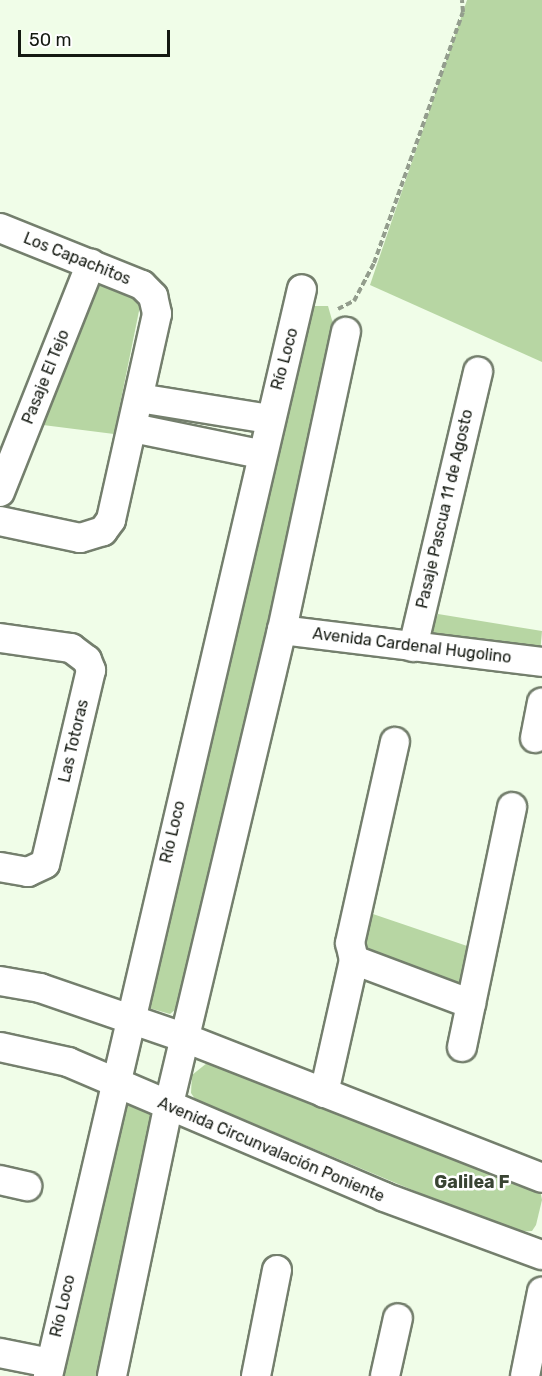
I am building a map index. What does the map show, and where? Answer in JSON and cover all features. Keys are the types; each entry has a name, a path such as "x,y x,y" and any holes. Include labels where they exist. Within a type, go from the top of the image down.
{"street":[{"name":"Los Capachitos","path":"0,228 142,285 156,304 139,398 111,520 103,531 80,538 0,521"},
{"name":"Pasaje El Tejo","path":"0,492 91,263"},
{"name":"Río Loco","path":"49,1369 268,419 302,290"},
{"path":"112,1376 168,1107 282,630 338,323"},
{"name":"Pasaje Pascua 11 de Agosto","path":"412,647 478,372"},
{"path":"139,398 268,419"},
{"path":"132,428 260,454"},
{"name":"Avenida Cardenal Hugolino","path":"282,630 542,662"},
{"name":"Las Totoras","path":"0,638 71,648 87,660 90,670 45,864 28,872 0,867"},
{"path":"535,738 542,703"},
{"path":"324,1093 354,960 350,943 395,742"},
{"path":"462,1047 512,807"},
{"path":"354,960 471,1004"},
{"path":"0,981 40,988 185,1038 542,1178"},
{"name":"Avenida Circunvalación Poniente","path":"0,1047 68,1062 114,1084 384,1197 542,1255"},
{"path":"256,1376 277,1270"},
{"path":"525,1376 542,1292"},
{"path":"385,1376 398,1318"},
{"path":"0,1353 49,1369"}],"path":[{"path":"338,323 354,301 375,263 463,12 462,0"}],"green space":[{"path":"467,0 542,0 542,362 370,285"},
{"path":"93,283 123,288 140,306 114,434 43,425"},
{"path":"312,306 328,306 334,327 182,1004 170,1014 149,1008 141,996"},
{"path":"438,614 542,631 540,653 428,643"},
{"path":"370,913 470,947 464,990 362,950"},
{"path":"207,1063 540,1189 542,1200 536,1225 532,1231 513,1232 195,1099 191,1093 192,1075"},
{"path":"124,1100 153,1112 99,1376 64,1376 119,1103"}],"district":[{"name":"Galilea F","path":"472,1182"}]}
